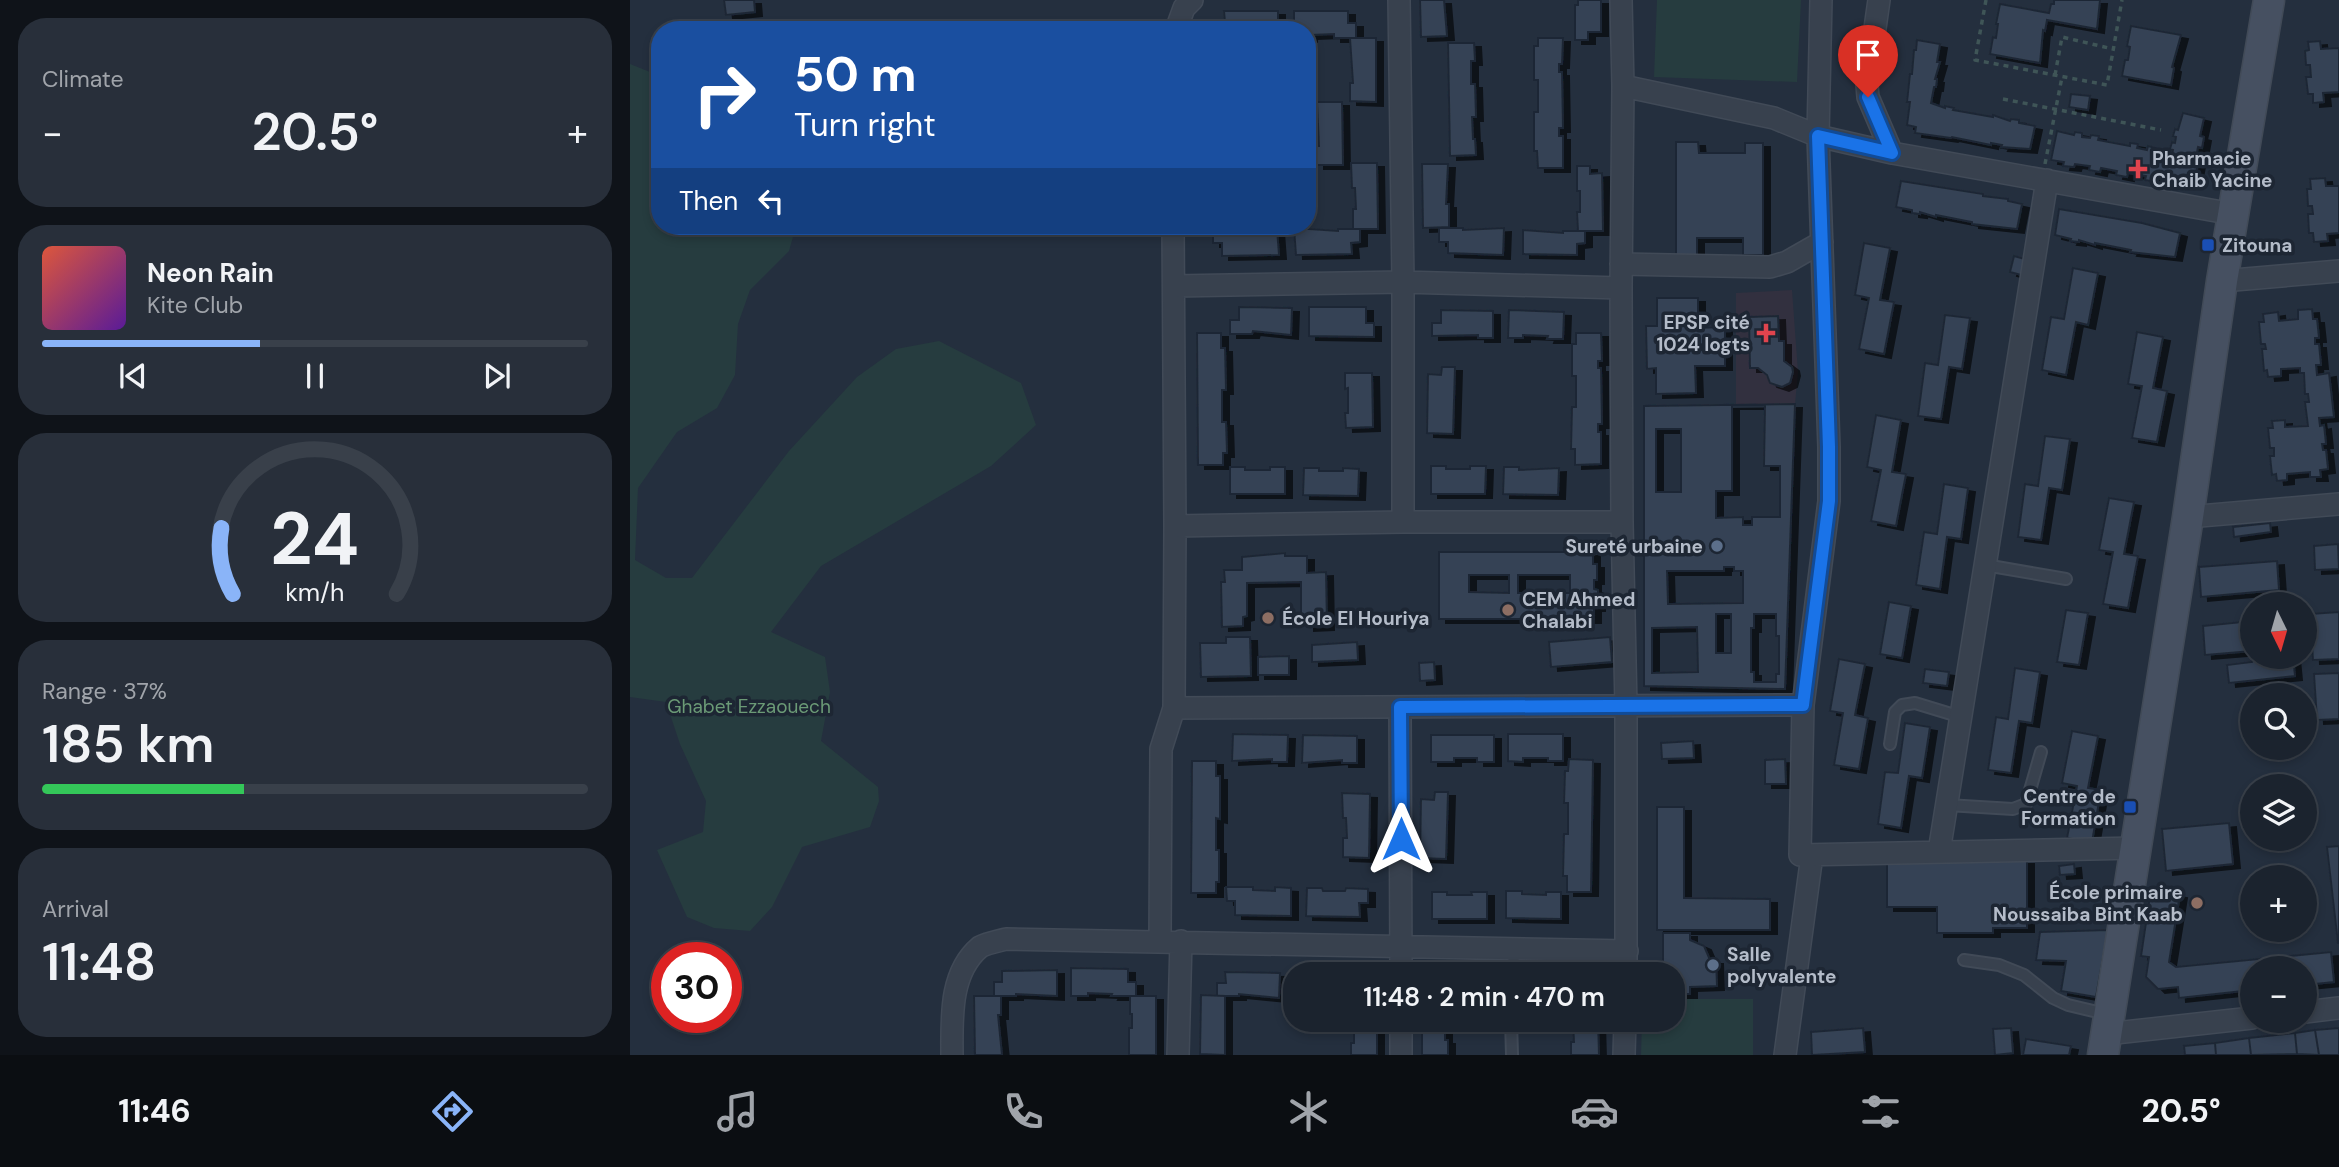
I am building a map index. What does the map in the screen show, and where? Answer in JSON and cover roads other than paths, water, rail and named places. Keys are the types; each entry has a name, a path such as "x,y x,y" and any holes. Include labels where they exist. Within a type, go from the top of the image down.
{"street":[{"path":"1179,21 1184,8 1192,0"},
{"path":"1399,0 1403,522"},
{"path":"1621,0 1627,962"},
{"path":"1821,0 1818,136 1829,501 1803,705 1800,855 2137,848"},
{"path":"2240,1019 2106,1035 2188,517 2222,281 2269,0"},
{"path":"1876,1 1867,85 1870,104 1892,153"},
{"path":"1623,86 1774,118 1818,136 1892,153 2233,214"},
{"path":"1939,852 2044,180"},
{"path":"1173,235 1174,708 1161,749 1178,1055"},
{"path":"1621,264 1770,267 1787,262 1822,242"},
{"path":"2222,281 2339,271"},
{"path":"1175,286 1403,282 1621,288"},
{"path":"2188,517 2339,504"},
{"path":"1175,526 1622,522"},
{"path":"1174,708 1803,705"},
{"path":"1400,707 1401,962"},
{"path":"1785,1055 1812,855"},
{"path":"952,1055 955,991 963,969 982,946 1006,939 1627,951"},
{"path":"2317,1011 2339,1008"},
{"path":"1401,1032 1401,1055"},
{"path":"1624,1055 1625,1032"}],"lane":[{"path":"1985,565 2066,579"},
{"path":"1890,744 1895,712 1902,705 1914,703 1961,717"},
{"path":"1947,805 2013,809 2026,804 2041,752"},
{"path":"1513,962 1514,948"},
{"path":"1964,960 1999,965 2024,975 2106,1035"},
{"path":"1511,1032 1512,1055"}],"place":[{"name":"Pharmacie Chaib Yacine","path":"2138,169"},
{"name":"Zitouna","path":"2208,245"},
{"name":"EPSP cité 1024 logts","path":"1766,333"},
{"name":"Sureté urbaine","path":"1717,546"},
{"name":"CEM Ahmed Chalabi","path":"1508,610"},
{"name":"École El Houriya","path":"1268,618"},
{"name":"Centre de Formation","path":"2130,807"},
{"name":"École primaire Noussaiba Bint Kaab","path":"2197,903"},
{"name":"Salle polyvalente","path":"1713,965"}],"park label":[{"name":"Ghabet Ezzaouech","path":"749,706"}]}
